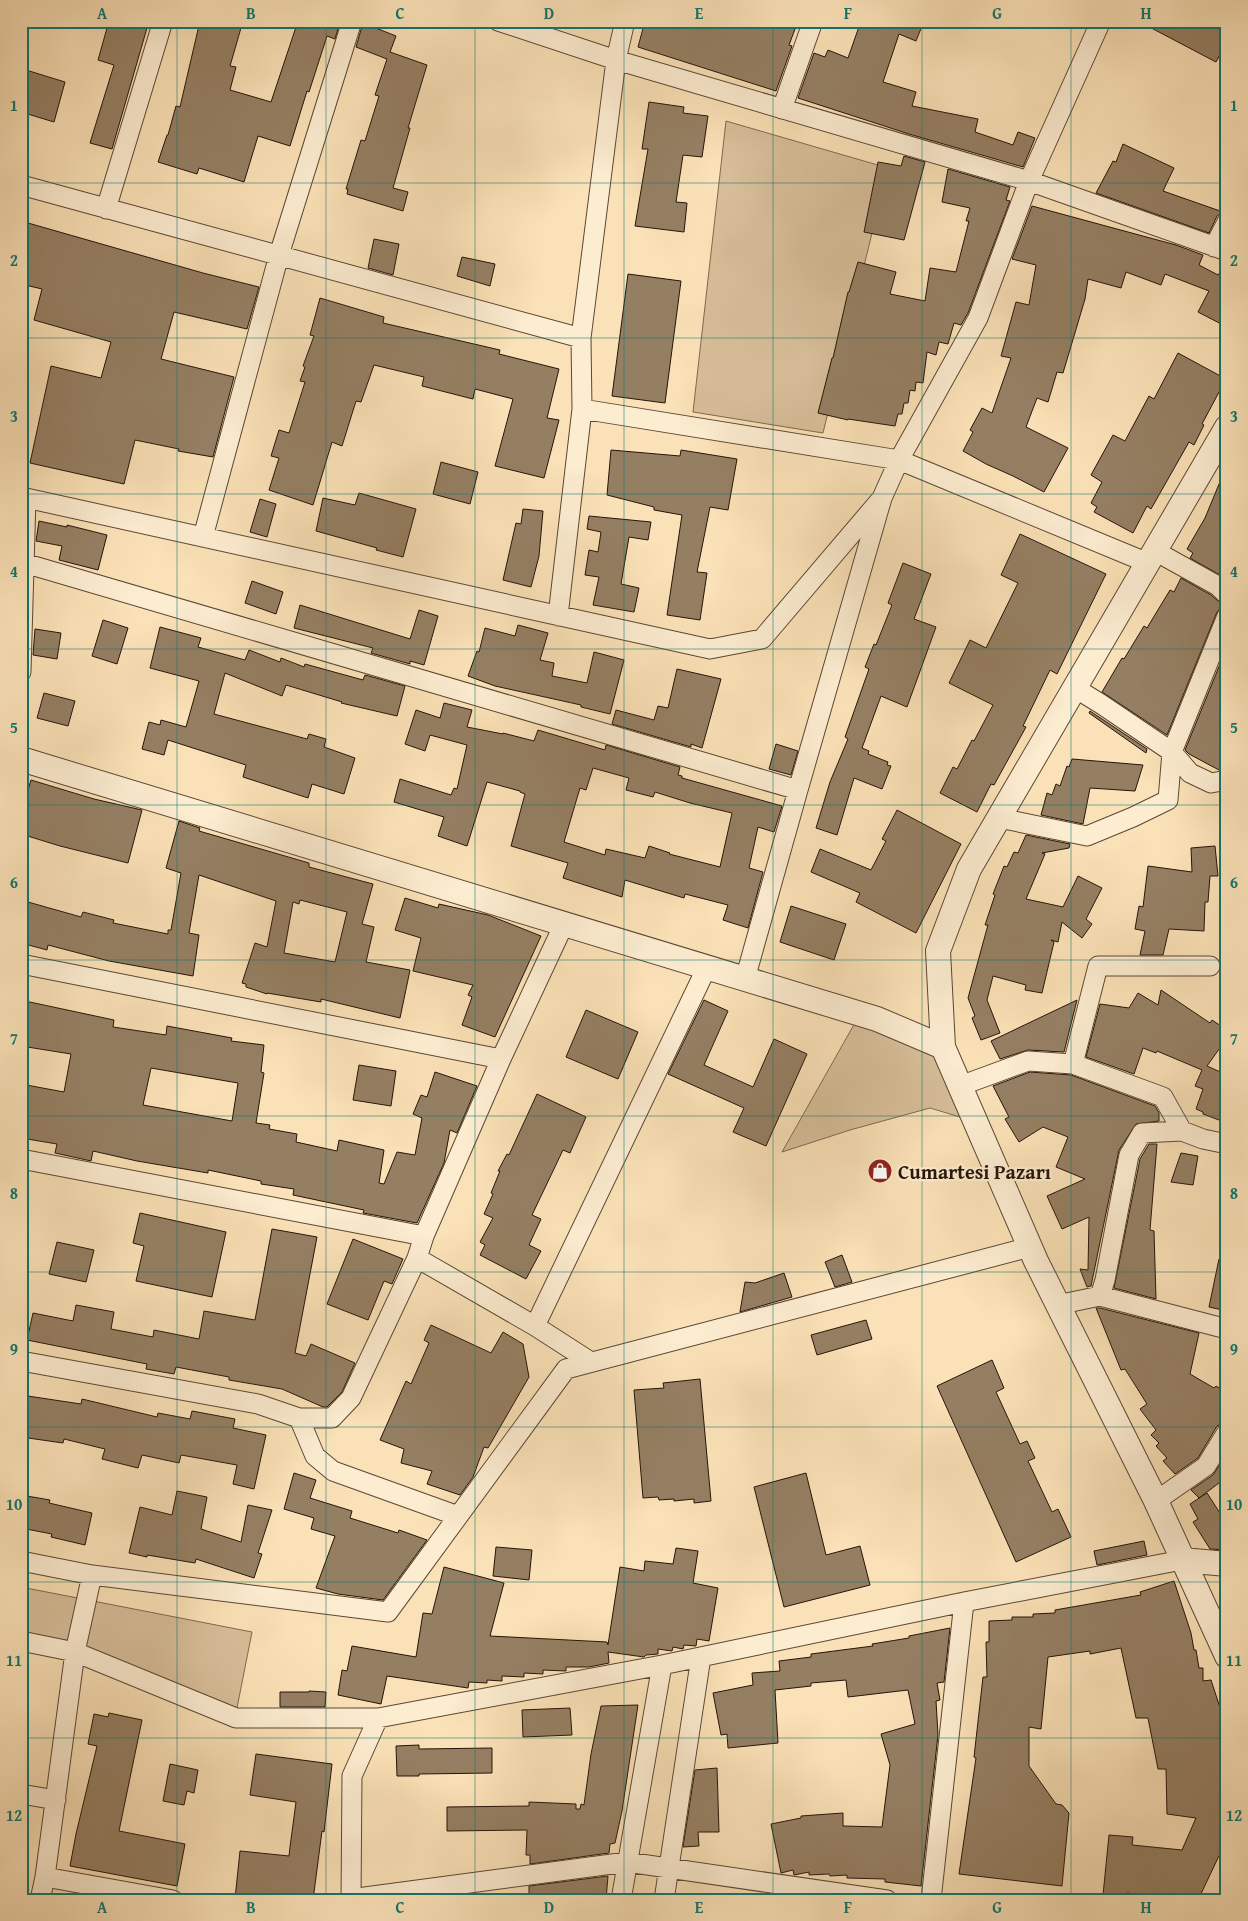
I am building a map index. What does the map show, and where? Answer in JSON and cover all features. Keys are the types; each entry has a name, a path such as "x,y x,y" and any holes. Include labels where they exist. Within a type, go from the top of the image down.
{"street":[{"path":"106,208 163,21"},
{"path":"203,537 279,256 352,21"},
{"path":"498,21 616,60 1029,181 1220,249 1227,222"},
{"path":"558,616 582,409 581,338 616,60 625,21"},
{"path":"782,109 813,21"},
{"path":"746,979 882,498 899,460 978,318 1029,181 1101,21"},
{"path":"21,185 581,338"},
{"path":"582,409 899,460 1151,557 1218,586 1227,595"},
{"path":"1227,427 969,869 938,951 943,1047 1030,1247 1156,1501 1227,1656"},
{"path":"21,672 26,498 710,649 762,639 882,498"},
{"path":"24,563 798,790"},
{"path":"999,818 1087,836 1168,800 1172,752 1227,616"},
{"path":"1075,688 1102,704 1172,752 1190,772 1210,783 1227,780"},
{"path":"21,759 877,1019 943,1047"},
{"path":"21,1361 258,1404 299,1418 332,1418 351,1398 417,1258 424,1236 501,1059 564,924"},
{"path":"21,964 501,1059"},
{"path":"1073,1064 1098,966 1210,966"},
{"path":"535,1326 707,967"},
{"path":"960,1086 1028,1061 1073,1064 1163,1097 1182,1131"},
{"path":"1100,1296 1105,1280 1129,1155 1142,1133 1182,1131 1203,1139 1227,1144"},
{"path":"21,1159 424,1236"},
{"path":"21,1561 92,1576 388,1612 566,1369 1030,1247"},
{"path":"417,1258 535,1326 591,1362"},
{"path":"1058,1305 1100,1296 1227,1328"},
{"path":"299,1418 315,1456 333,1471 458,1516"},
{"path":"1156,1501 1206,1466 1227,1432"},
{"path":"21,1641 75,1652 236,1718 378,1718 662,1665 964,1602 1182,1560 1227,1564"},
{"path":"40,1900 56,1800 75,1652 92,1576"},
{"path":"931,1900 964,1602"},
{"path":"664,1900 700,1657"},
{"path":"621,1900 662,1665"},
{"path":"378,1718 352,1776 350,1899 627,1862 887,1900"},
{"path":"21,1794 56,1800"},
{"path":"45,1877 173,1900"}],"shaded area":[{"path":"726,121 888,168 823,433 693,412"},
{"path":"856,1021 941,1051 967,1110 960,1117 930,1108 850,1130 782,1152"},
{"path":"21,1587 252,1632 237,1708 86,1647 21,1634"}],"building":[{"path":"109,21 149,21 112,149 90,143 114,65 98,60"},
{"path":"200,21 243,21 230,66 236,67 230,90 271,102 297,24 293,23 293,21 340,21 335,39 327,36 290,146 258,136 244,182 199,168 197,174 158,162 176,106 180,107"},
{"path":"645,21 798,21 789,45 792,46 776,91 638,47"},
{"path":"861,21 924,21 916,41 899,34 883,82 916,92 912,106 978,119 975,132 1013,145 1018,132 1035,138 1023,167 909,134 798,98 814,53 825,57 828,50 848,58"},
{"path":"1138,21 1227,21 1227,42 1216,62"},
{"path":"363,23 396,36 390,52 427,65 408,128 410,128 393,188 408,192 403,211 347,194 348,189 346,189 361,140 365,141 379,96 375,95 387,59 356,47"},
{"path":"26,70 65,82 54,122 21,112 21,85"},
{"path":"649,102 684,107 683,113 708,116 702,157 683,155 676,202 687,203 684,232 635,226 648,149 642,149"},
{"path":"1123,144 1174,168 1163,191 1223,212 1217,216 1209,233 1096,193 1113,161 1116,162"},
{"path":"904,156 925,162 904,240 864,232 878,162 901,166"},
{"path":"948,169 1010,187 1006,200 1010,201 968,313 961,325 954,323 948,344 939,342 936,355 927,352 923,383 916,382 915,391 910,390 908,403 904,403 902,414 898,414 895,426 848,420 818,413 848,292 858,262 896,272 890,294 925,301 930,268 956,272 969,221 966,221 970,208 942,202"},
{"path":"1032,206 1176,245 1203,255 1199,265 1218,275 1227,262 1227,327 1198,312 1209,291 1165,274 1161,285 1126,272 1121,288 1088,279 1085,299 1063,373 1057,372 1048,402 1037,398 1026,427 1068,448 1044,492 963,451 973,432 970,430 982,408 992,413 1011,358 1001,356 1016,302 1029,305 1036,265 1012,259"},
{"path":"21,221 259,287 247,329 174,312 161,359 234,377 213,457 178,451 179,449 135,440 124,484 30,463 51,366 101,378 111,342 34,320 42,289 21,284"},
{"path":"374,239 399,244 393,275 368,268"},
{"path":"462,257 495,264 490,286 457,276"},
{"path":"628,274 681,281 665,403 612,396"},
{"path":"320,298 384,317 383,323 500,350 499,354 559,369 547,418 559,420 544,478 495,466 513,399 475,389 473,399 422,386 424,377 374,365 361,402 356,401 342,446 332,442 313,505 269,490 279,458 271,456 279,430 289,433 305,382 300,381 305,367 303,366 314,336 310,335"},
{"path":"1178,353 1226,379 1202,424 1204,425 1194,445 1189,442 1151,509 1147,506 1133,533 1094,512 1097,507 1091,503 1102,482 1091,475 1113,435 1125,441 1149,396 1154,399"},
{"path":"611,450 680,456 681,450 737,459 728,510 710,507 697,572 707,573 700,620 667,615 682,515 654,510 654,507 607,495"},
{"path":"441,462 478,472 470,504 433,494"},
{"path":"1227,465 1227,579 1190,558 1193,553 1187,549 1205,518"},
{"path":"359,493 416,509 403,557 316,531 323,498 355,505"},
{"path":"260,499 276,504 267,537 250,532"},
{"path":"523,509 543,511 539,556 531,587 503,580 516,523 521,524"},
{"path":"589,516 651,522 648,540 629,537 621,584 639,588 634,612 593,605 599,577 585,575 589,550 598,552 601,532 587,529"},
{"path":"39,521 67,527 67,525 107,535 98,570 59,560 62,546 36,541"},
{"path":"1020,534 1106,574 1057,674 1050,670 1023,726 1026,727 994,785 991,784 977,812 940,793 953,767 957,769 972,740 974,741 993,705 949,683 970,640 986,648 1018,583 1001,575"},
{"path":"903,563 931,574 914,619 936,627 907,707 881,696 862,748 869,751 868,754 888,762 887,765 891,766 882,789 854,778 837,835 816,828 830,782 848,739 845,737 869,669 865,667 892,605 888,603"},
{"path":"1181,578 1211,595 1224,606 1217,612 1167,735 1102,692 1144,626 1147,628 1170,590 1174,592"},
{"path":"252,581 283,592 276,614 245,603"},
{"path":"300,605 410,639 419,610 438,616 424,665 410,661 410,664 371,653 373,648 294,628"},
{"path":"103,620 128,628 117,664 92,656"},
{"path":"518,625 548,633 540,660 554,663 552,676 587,683 594,652 624,660 610,714 581,707 581,705 495,686 468,676 477,651 479,652 485,628 515,636"},
{"path":"160,627 201,638 198,647 245,660 249,650 280,662 281,658 304,667 305,664 363,680 365,675 405,686 397,716 341,703 286,685 282,696 225,673 214,714 307,739 309,734 326,739 324,747 355,758 344,794 312,784 308,798 243,777 246,765 168,740 164,755 142,749 149,722 160,725 161,720 186,727 199,681 150,668"},
{"path":"35,629 61,633 57,659 33,655"},
{"path":"1227,647 1227,769 1222,768 1219,770 1185,750"},
{"path":"677,669 721,679 702,748 691,744 691,747 612,724 616,710 654,720 658,706 668,708"},
{"path":"44,693 75,701 68,726 37,718"},
{"path":"444,703 472,710 467,727 534,741 538,730 605,750 606,745 680,767 678,775 682,776 682,778 782,806 774,832 758,827 749,868 763,872 748,928 723,920 728,905 685,894 684,898 625,880 622,897 563,878 568,863 511,846 525,794 520,791 487,782 467,846 438,836 444,817 394,802 400,779 451,795 454,788 457,789 467,745 430,735 425,751 405,744 416,710 440,718","holes":["593,768 629,778 626,790 653,797 655,792 732,813 720,867 669,854 649,846 645,858 606,849 605,855 564,842 580,788 586,790"]},
{"path":"1090,711 1147,749 1146,753 1089,713"},
{"path":"776,744 798,751 791,775 769,769"},
{"path":"1072,759 1143,765 1135,791 1090,788 1083,824 1041,815 1047,793 1052,795 1056,784 1060,786 1067,766 1069,767"},
{"path":"31,780 94,799 142,810 128,863 21,834 21,812"},
{"path":"897,810 961,844 916,933 856,902 860,893 811,872 820,849 871,870 886,841 882,839"},
{"path":"179,821 200,828 199,831 309,863 309,867 373,884 362,924 374,927 366,962 410,970 400,1018 321,999 321,1002 267,994 246,987 246,984 242,983 255,943 267,947 276,901 199,875 189,933 199,935 193,976 109,961 48,945 47,950 21,943 21,900 81,917 83,912 114,920 113,923 168,934 168,930 171,930 181,873 166,868","holes":["300,900 347,912 335,962 284,953 293,902 299,904"]},
{"path":"1026,835 1070,844 1069,848 1042,853 1045,854 1026,899 1063,907 1078,876 1102,888 1086,919 1092,924 1082,938 1062,922 1058,942 1051,940 1054,942 1042,993 1025,990 1026,985 993,976 987,1000 1000,1033 981,1040 972,1018 975,1016 968,998 988,925 985,925 995,895 993,894 1004,866 1007,867 1014,852 1018,853"},
{"path":"1215,846 1218,876 1210,876 1208,902 1205,902 1204,931 1169,929 1163,955 1140,955 1145,931 1135,929 1139,906 1143,907 1148,866 1192,872 1191,848"},
{"path":"405,898 438,908 439,904 488,915 541,936 495,1037 462,1025 472,997 468,995 473,985 413,971 421,938 395,930"},
{"path":"791,906 846,924 834,960 780,942"},
{"path":"1161,990 1210,1023 1212,1020 1227,1030 1227,1038 1207,1066 1227,1075 1227,1123 1203,1114 1203,1112 1196,1109 1203,1089 1195,1086 1202,1070 1157,1051 1156,1053 1143,1048 1134,1074 1086,1057 1100,1004 1129,1008 1138,993 1158,1005"},
{"path":"704,1000 728,1011 704,1065 753,1087 774,1039 807,1054 766,1146 733,1132 744,1108 668,1074"},
{"path":"1077,1000 1064,1052 1028,1050 1000,1059 991,1041"},
{"path":"25,1001 114,1020 113,1027 166,1035 167,1026 232,1038 231,1041 264,1045 261,1072 264,1073 256,1123 270,1125 269,1129 297,1134 296,1142 337,1151 339,1140 384,1150 379,1183 384,1184 397,1152 415,1155 422,1118 413,1114 421,1095 427,1097 435,1072 477,1086 457,1133 450,1130 444,1163 417,1223 363,1213 364,1210 293,1195 294,1189 261,1184 261,1181 208,1170 208,1173 137,1161 93,1151 91,1161 55,1153 57,1144 21,1138 21,1084 64,1092 71,1054 21,1046 21,1024","holes":["151,1068 238,1083 232,1121 143,1105"]},
{"path":"586,1010 638,1032 618,1079 566,1057"},
{"path":"359,1065 396,1071 391,1106 353,1100"},
{"path":"1030,1072 1071,1075 1155,1106 1159,1113 1159,1121 1136,1124 1119,1150 1091,1286 1087,1287 1080,1269 1088,1270 1089,1217 1062,1229 1047,1196 1085,1179 1056,1167 1068,1137 1043,1127 1019,1142 1005,1119 1009,1117 993,1086"},
{"path":"537,1094 586,1117 570,1153 563,1150 532,1215 541,1219 529,1245 541,1251 526,1279 480,1255 485,1245 480,1242 493,1218 484,1214 493,1194 491,1193 500,1171 498,1171 507,1154 509,1155"},
{"path":"1149,1144 1157,1144 1150,1230 1154,1231 1156,1299 1114,1288 1140,1159"},
{"path":"1181,1153 1198,1156 1193,1185 1171,1182"},
{"path":"140,1213 226,1232 212,1297 136,1281 144,1246 133,1243"},
{"path":"272,1229 317,1237 295,1353 306,1356 311,1344 355,1363 342,1392 327,1407 282,1389 229,1380 229,1377 176,1367 174,1374 146,1369 147,1364 27,1340 33,1313 73,1321 76,1305 114,1312 111,1329 153,1337 154,1330 199,1339 204,1311 255,1320"},
{"path":"353,1239 403,1259 392,1284 384,1281 368,1320 327,1304"},
{"path":"57,1242 94,1250 86,1282 49,1274"},
{"path":"842,1255 852,1282 835,1287 825,1262"},
{"path":"1219,1259 1227,1260 1227,1311 1209,1307"},
{"path":"784,1273 792,1297 740,1312 745,1282 755,1283"},
{"path":"1096,1308 1199,1333 1190,1374 1227,1393 1227,1421 1217,1426 1198,1458 1175,1474 1163,1461 1167,1458 1156,1446 1159,1443 1151,1435 1156,1430 1140,1409 1147,1404 1125,1369 1121,1370"},
{"path":"866,1320 872,1339 817,1355 811,1335"},
{"path":"431,1325 491,1353 503,1332 523,1344 529,1377 488,1448 484,1447 473,1477 460,1495 427,1484 432,1471 401,1463 404,1449 380,1440 406,1381 411,1384 429,1343 424,1340"},
{"path":"992,1360 1004,1388 996,1392 1020,1444 1027,1441 1035,1458 1028,1461 1052,1512 1058,1509 1071,1537 1016,1562 937,1386"},
{"path":"700,1379 711,1501 694,1503 694,1499 674,1501 674,1499 659,1500 658,1497 643,1498 634,1390 664,1388 663,1383"},
{"path":"21,1395 81,1404 82,1399 157,1417 158,1413 190,1419 192,1411 235,1419 233,1428 266,1435 254,1489 233,1484 237,1465 181,1455 179,1463 142,1455 138,1468 102,1459 105,1449 64,1439 63,1443 21,1437"},
{"path":"1227,1454 1227,1477 1199,1498 1191,1490 1213,1475"},
{"path":"294,1473 316,1480 310,1498 352,1511 350,1518 398,1533 399,1530 427,1540 383,1600 338,1594 316,1588 335,1536 311,1529 314,1518 284,1509"},
{"path":"806,1473 826,1555 860,1546 870,1585 784,1607 754,1487"},
{"path":"177,1491 207,1497 201,1529 241,1542 248,1505 272,1510 258,1553 262,1554 254,1578 196,1559 195,1563 129,1553 140,1507 172,1515"},
{"path":"1207,1493 1227,1524 1227,1550 1210,1549 1193,1522 1198,1519 1190,1504"},
{"path":"21,1495 50,1500 49,1503 92,1513 85,1545 51,1537 52,1534 21,1528"},
{"path":"1144,1541 1147,1555 1097,1565 1094,1551"},
{"path":"496,1547 532,1550 529,1580 493,1576"},
{"path":"676,1548 698,1551 693,1583 718,1588 709,1641 697,1639 696,1646 684,1645 683,1649 673,1647 672,1651 658,1649 658,1654 646,1655 644,1657 608,1652 609,1663 589,1667 566,1667 566,1671 543,1670 543,1674 524,1673 524,1677 502,1676 502,1681 487,1680 487,1683 469,1682 468,1688 387,1676 381,1704 338,1695 342,1670 347,1671 352,1646 416,1657 423,1613 432,1614 444,1567 504,1583 490,1636 607,1642 608,1645 620,1567 644,1571 645,1561 673,1564"},
{"path":"1174,1581 1191,1633 1194,1650 1196,1650 1199,1668 1203,1668 1203,1681 1211,1680 1224,1720 1227,1720 1227,1839 1198,1900 1177,1900 1127,1893 1127,1897 1103,1895 1109,1835 1133,1837 1132,1845 1182,1850 1196,1818 1167,1814 1166,1769 1158,1769 1148,1718 1136,1718 1121,1648 1090,1654 1090,1651 1048,1657 1041,1729 1029,1727 1029,1766 1056,1804 1062,1805 1069,1813 1062,1886 959,1874 976,1758 974,1757 983,1677 987,1677 986,1642 989,1642 989,1621 1012,1620 1012,1617 1033,1617 1033,1614 1055,1613 1055,1610 1141,1595 1140,1592"},
{"path":"950,1628 944,1682 937,1683 940,1700 936,1701 938,1735 921,1886 885,1882 885,1879 847,1878 847,1875 809,1875 809,1872 794,1875 793,1870 781,1873 771,1824 801,1818 801,1816 843,1813 843,1826 882,1827 890,1765 881,1734 915,1724 908,1690 848,1697 846,1680 811,1683 811,1686 775,1690 778,1743 728,1748 727,1734 721,1735 713,1693 753,1685 752,1673 780,1671 779,1661 811,1657 811,1654 873,1646 872,1644 909,1638 909,1636"},
{"path":"280,1692 326,1692 325,1707 280,1707"},
{"path":"638,1705 622,1811 615,1843 610,1844 609,1853 530,1864 530,1855 526,1855 527,1830 447,1831 447,1807 529,1806 529,1802 576,1804 576,1809 580,1809 581,1804 584,1805 591,1754 601,1706"},
{"path":"570,1708 572,1735 523,1737 522,1710"},
{"path":"109,1713 142,1720 119,1831 185,1844 177,1886 70,1866 97,1746 88,1744 94,1714 108,1717"},
{"path":"419,1745 419,1749 492,1748 492,1773 397,1776 396,1746"},
{"path":"256,1754 332,1764 313,1900 235,1899 240,1851 289,1856 296,1802 250,1795"},
{"path":"170,1764 198,1770 194,1793 187,1791 184,1805 163,1801"},
{"path":"717,1768 719,1832 698,1832 699,1846 683,1847 695,1770"},
{"path":"608,1876 606,1900 529,1900 529,1886"}],"place":[{"name":"Cumartesi Pazarı","path":"880,1171"}]}
